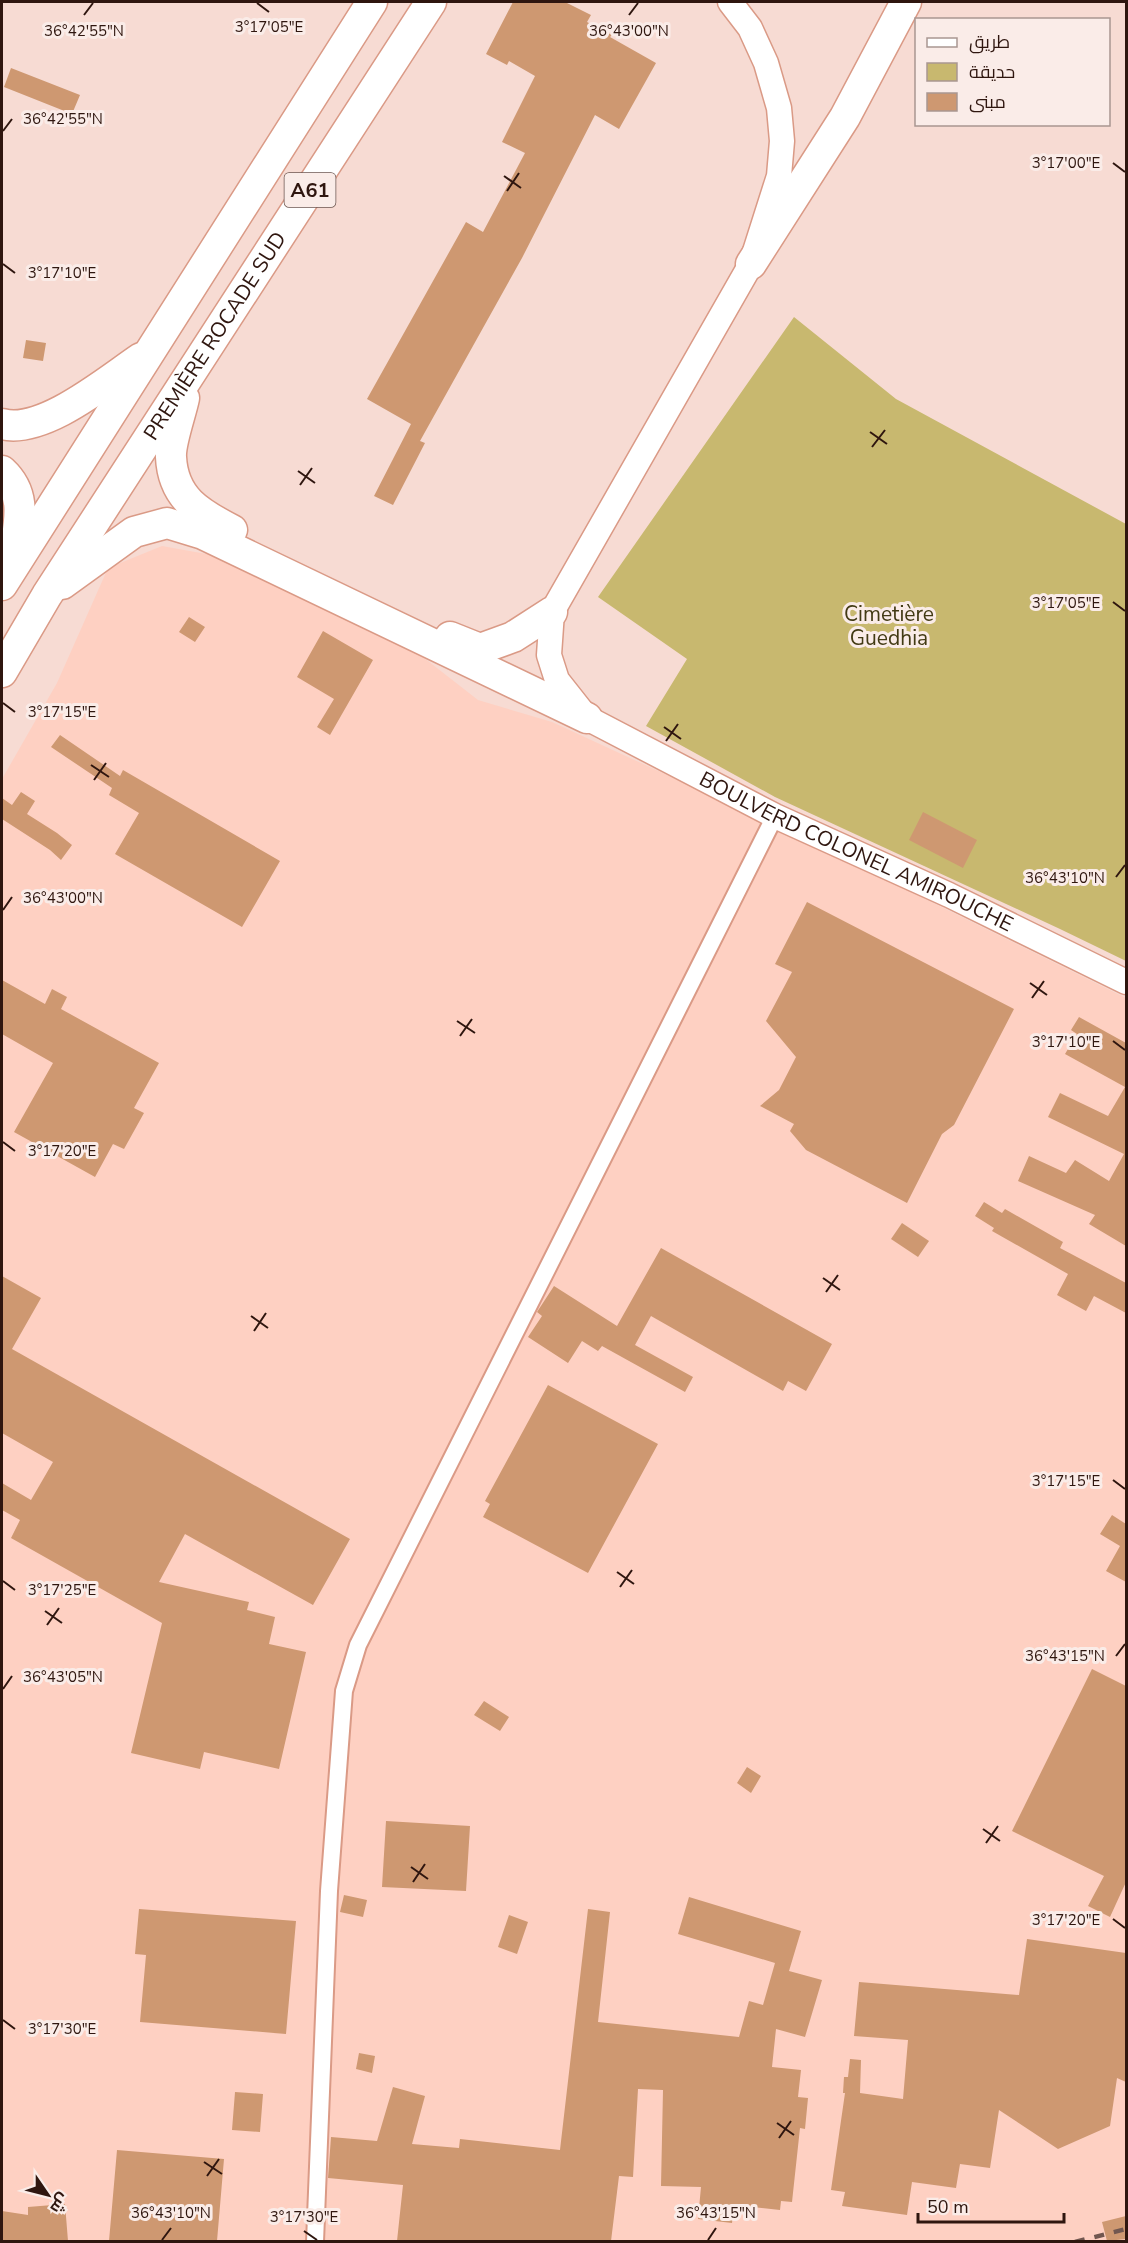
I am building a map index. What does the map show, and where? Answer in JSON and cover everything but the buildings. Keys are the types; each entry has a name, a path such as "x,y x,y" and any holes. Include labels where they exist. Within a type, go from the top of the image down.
{"highway":[{"name":"A61","path":"7,575 372,2"},
{"name":"PREMIÈRE ROCADE SUD","path":"2,672 47,595 432,2"},
{"path":"751,264 844,117 906,2"},
{"path":"2,424 10,426 35,423 55,415 151,351"},
{"path":"189,379 171,456 179,491 201,514 434,631 480,649 513,637 552,612"},
{"path":"2,471 13,482 20,496 20,512 7,575"},
{"path":"47,595 134,532 167,523 203,534 586,718"}],"main road":[{"path":"586,718 557,680 549,655 552,612 751,264 779,176 782,141 779,108 766,63 750,28 730,2"},
{"name":"BOULVERD COLONEL AMIROUCHE","path":"586,718 775,816 949,895 1126,982"}],"street":[{"path":"315,2241 329,1891 344,1691 349,1671 358,1645 775,816"}],"shaded area":[{"path":"162,546 223,557 419,654 478,700 552,722 769,822 1126,998 1126,2241 2,2242 2,779 57,683 108,568"}],"green space":[{"name":"Cimetière Guedhia","path":"794,317 896,399 1126,524 1126,961 775,797 646,726 687,659 598,597"}],"railway":[{"path":"1075,2242 1126,2229"}]}
